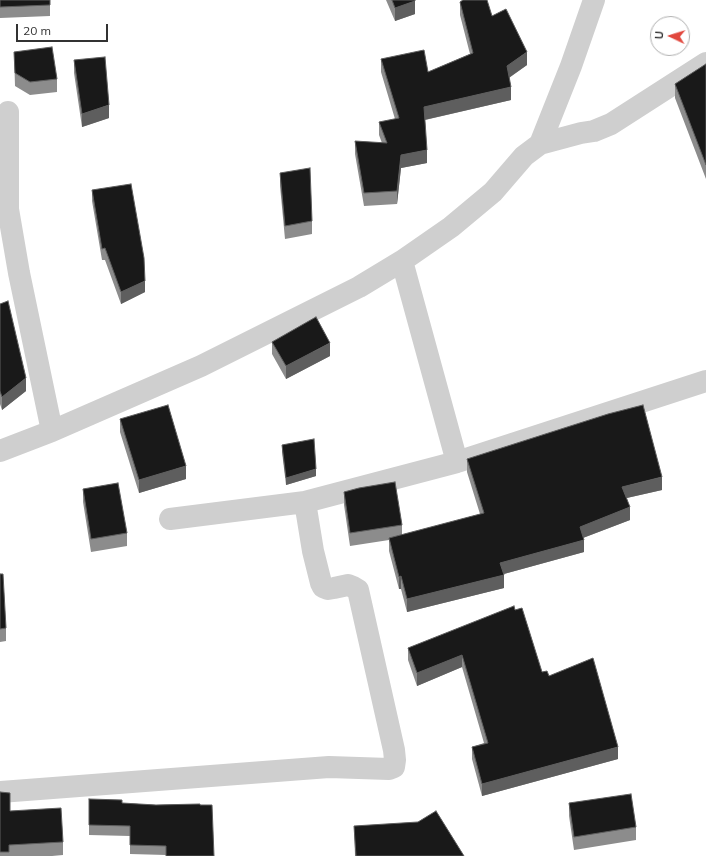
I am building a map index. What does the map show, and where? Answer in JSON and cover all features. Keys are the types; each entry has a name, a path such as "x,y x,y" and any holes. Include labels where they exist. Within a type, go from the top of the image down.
{"street":[{"path":"540,144 571,66 594,0"},
{"path":"0,451 52,431 201,366 359,287 402,261 451,227 493,192 524,156 540,144 594,131 611,124 706,63"},
{"path":"8,112 8,209 19,274 52,431"},
{"path":"402,261 457,462"},
{"path":"170,518 304,502 457,462 706,381"},
{"path":"0,792 329,767 389,769 394,767 394,755 358,590 353,586 348,585 328,589 323,588 313,552 304,502"}],"building":[{"path":"0,0 50,0 50,5 0,7"},
{"path":"392,0 415,0 415,1 395,8"},
{"path":"463,0 487,0 492,16 506,9 527,52 507,66 511,87 424,107 427,150 401,155 397,191 364,193 355,141 387,143 379,122 399,118 381,59 424,50 428,72 473,53 460,2"},
{"path":"52,47 57,79 30,82 15,73 14,52"},
{"path":"105,57 109,105 82,114 74,60"},
{"path":"706,64 706,165 675,84"},
{"path":"310,168 312,221 285,226 280,173"},
{"path":"131,184 144,258 145,281 121,292 105,248 102,249 92,190"},
{"path":"8,301 26,378 2,397 0,391 0,304"},
{"path":"316,317 330,343 286,366 272,342"},
{"path":"168,405 186,466 139,480 120,419"},
{"path":"643,405 662,477 622,487 630,507 580,527 584,540 500,563 504,575 407,599 401,576 399,577 389,538 484,513 467,459 608,414"},
{"path":"314,439 316,469 286,478 282,445"},
{"path":"395,482 402,525 350,533 344,492"},
{"path":"118,483 127,533 91,539 83,489"},
{"path":"0,574 3,574 6,628 0,629"},
{"path":"514,606 515,610 522,608 542,672 547,671 549,676 593,658 618,747 482,784 472,747 488,743 462,655 417,673 408,648"},
{"path":"0,792 10,793 10,811 61,808 63,842 9,845 9,852 0,852"},
{"path":"631,794 636,827 574,837 569,803"},
{"path":"89,799 122,800 122,803 156,805 212,805 214,856 166,856 166,846 130,845 130,826 89,825"},
{"path":"436,811 464,856 356,856 354,826 418,822"}]}
